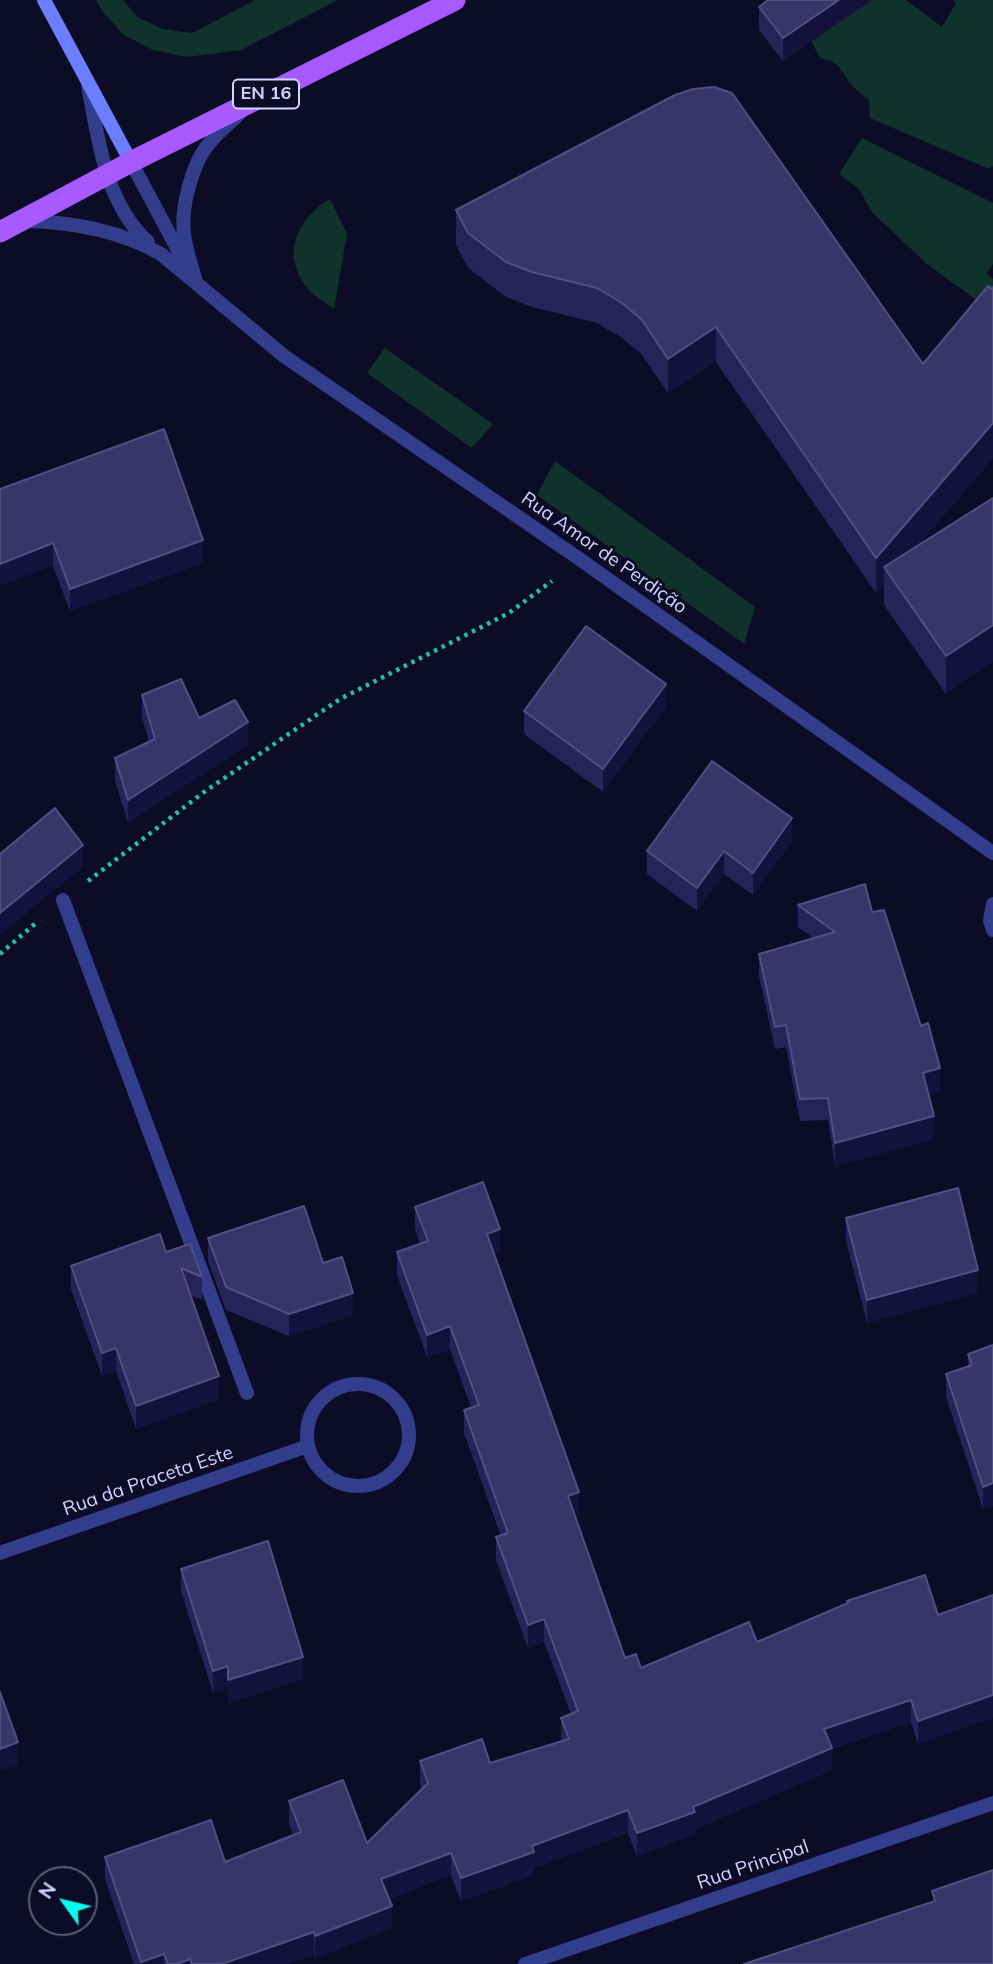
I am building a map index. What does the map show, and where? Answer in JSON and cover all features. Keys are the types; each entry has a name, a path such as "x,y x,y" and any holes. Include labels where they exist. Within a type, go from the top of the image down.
{"main road":[{"name":"EN 16","path":"0,232 107,174 455,0"}],"street":[{"path":"44,0 131,162"},
{"name":"Rua Amor de Perdição","path":"87,80 107,174 120,208 131,226 160,254 284,356 581,560 993,853"},
{"path":"196,282 183,233 184,210 190,185 199,159 215,137 252,101"},
{"name":"Rua Amor de Perdição","path":"131,162 196,282"},
{"name":"Rua Amor de Perdição","path":"20,221 57,221 91,227 142,243 160,254"},
{"path":"63,900 247,1394"},
{"path":"993,904 990,921 993,930"},
{"path":"353,1384 370,1385 386,1391 398,1403 407,1418 407,1451 399,1466 387,1477 372,1484 356,1486 339,1482 325,1474 314,1461 308,1446 308,1428 313,1412 323,1399 336,1389 353,1384"},
{"name":"Rua da Praceta Este","path":"0,1553 308,1446"},
{"name":"Rua Principal","path":"525,1964 993,1803"}],"path":[{"path":"0,954 63,900 204,792 340,699 509,613 581,560"}],"green space":[{"path":"96,0 123,0 137,17 163,29 192,33 255,0 338,0 241,50 187,57 153,50 124,35"},
{"path":"872,0 906,0 942,27 956,3 953,0 993,0 993,166 989,169 870,118 869,100 853,86 836,64 820,58 811,41"},
{"path":"862,138 993,203 993,264 986,274 993,279 993,301 974,298 927,264 872,212 859,189 839,174"},
{"path":"330,199 347,234 334,309 311,292 301,279 294,253 295,241 307,218"},
{"path":"385,348 493,424 472,448 367,373"},
{"path":"555,461 755,607 744,644 537,495"}],"building":[{"path":"768,0 839,0 783,38 759,7"},
{"path":"714,87 732,93 923,364 988,286 991,289 993,287 993,423 876,558 716,327 668,359 642,320 622,303 597,288 532,272 506,262 468,233 456,210 675,95 693,89"},
{"path":"164,429 203,540 70,589 53,543 0,564 0,489"},
{"path":"993,498 993,625 946,656 884,567"},
{"path":"586,626 666,684 603,769 524,711"},
{"path":"181,679 199,718 235,700 248,722 128,800 115,758 155,739 142,695"},
{"path":"712,761 792,818 753,873 724,851 697,888 647,851"},
{"path":"55,808 83,845 0,913 0,854"},
{"path":"865,884 872,912 884,910 921,1026 928,1023 940,1068 923,1073 934,1116 835,1143 828,1098 800,1099 786,1025 775,1027 759,954 835,932 798,905"},
{"path":"483,1182 500,1229 487,1234 579,1492 568,1496 625,1658 636,1654 641,1668 749,1622 757,1642 848,1603 847,1601 925,1575 938,1615 993,1595 993,1695 918,1721 911,1700 824,1729 832,1748 693,1807 695,1812 637,1833 628,1810 532,1846 534,1852 461,1878 451,1853 381,1879 392,1906 315,1936 314,1932 222,1964 192,1964 190,1959 168,1964 164,1954 141,1962 105,1857 211,1820 225,1862 301,1832 289,1801 343,1780 367,1843 428,1783 420,1761 482,1739 490,1763 569,1739 561,1718 578,1711 544,1619 528,1625 496,1537 508,1533 464,1410 479,1405 450,1326 427,1335 397,1252 428,1241 415,1207"},
{"path":"958,1188 978,1270 867,1300 846,1218"},
{"path":"304,1206 323,1263 342,1257 353,1293 289,1314 226,1287 208,1238"},
{"path":"160,1234 166,1252 190,1244 202,1277 181,1268 219,1376 136,1406 116,1348 102,1353 71,1266"},
{"path":"993,1345 993,1483 983,1487 946,1374 972,1365 968,1354"},
{"path":"268,1541 303,1657 228,1680 228,1666 213,1671 181,1569"},
{"path":"0,1692 18,1742 0,1749"},
{"path":"993,1870 993,1964 744,1964 935,1901 932,1891"}]}
